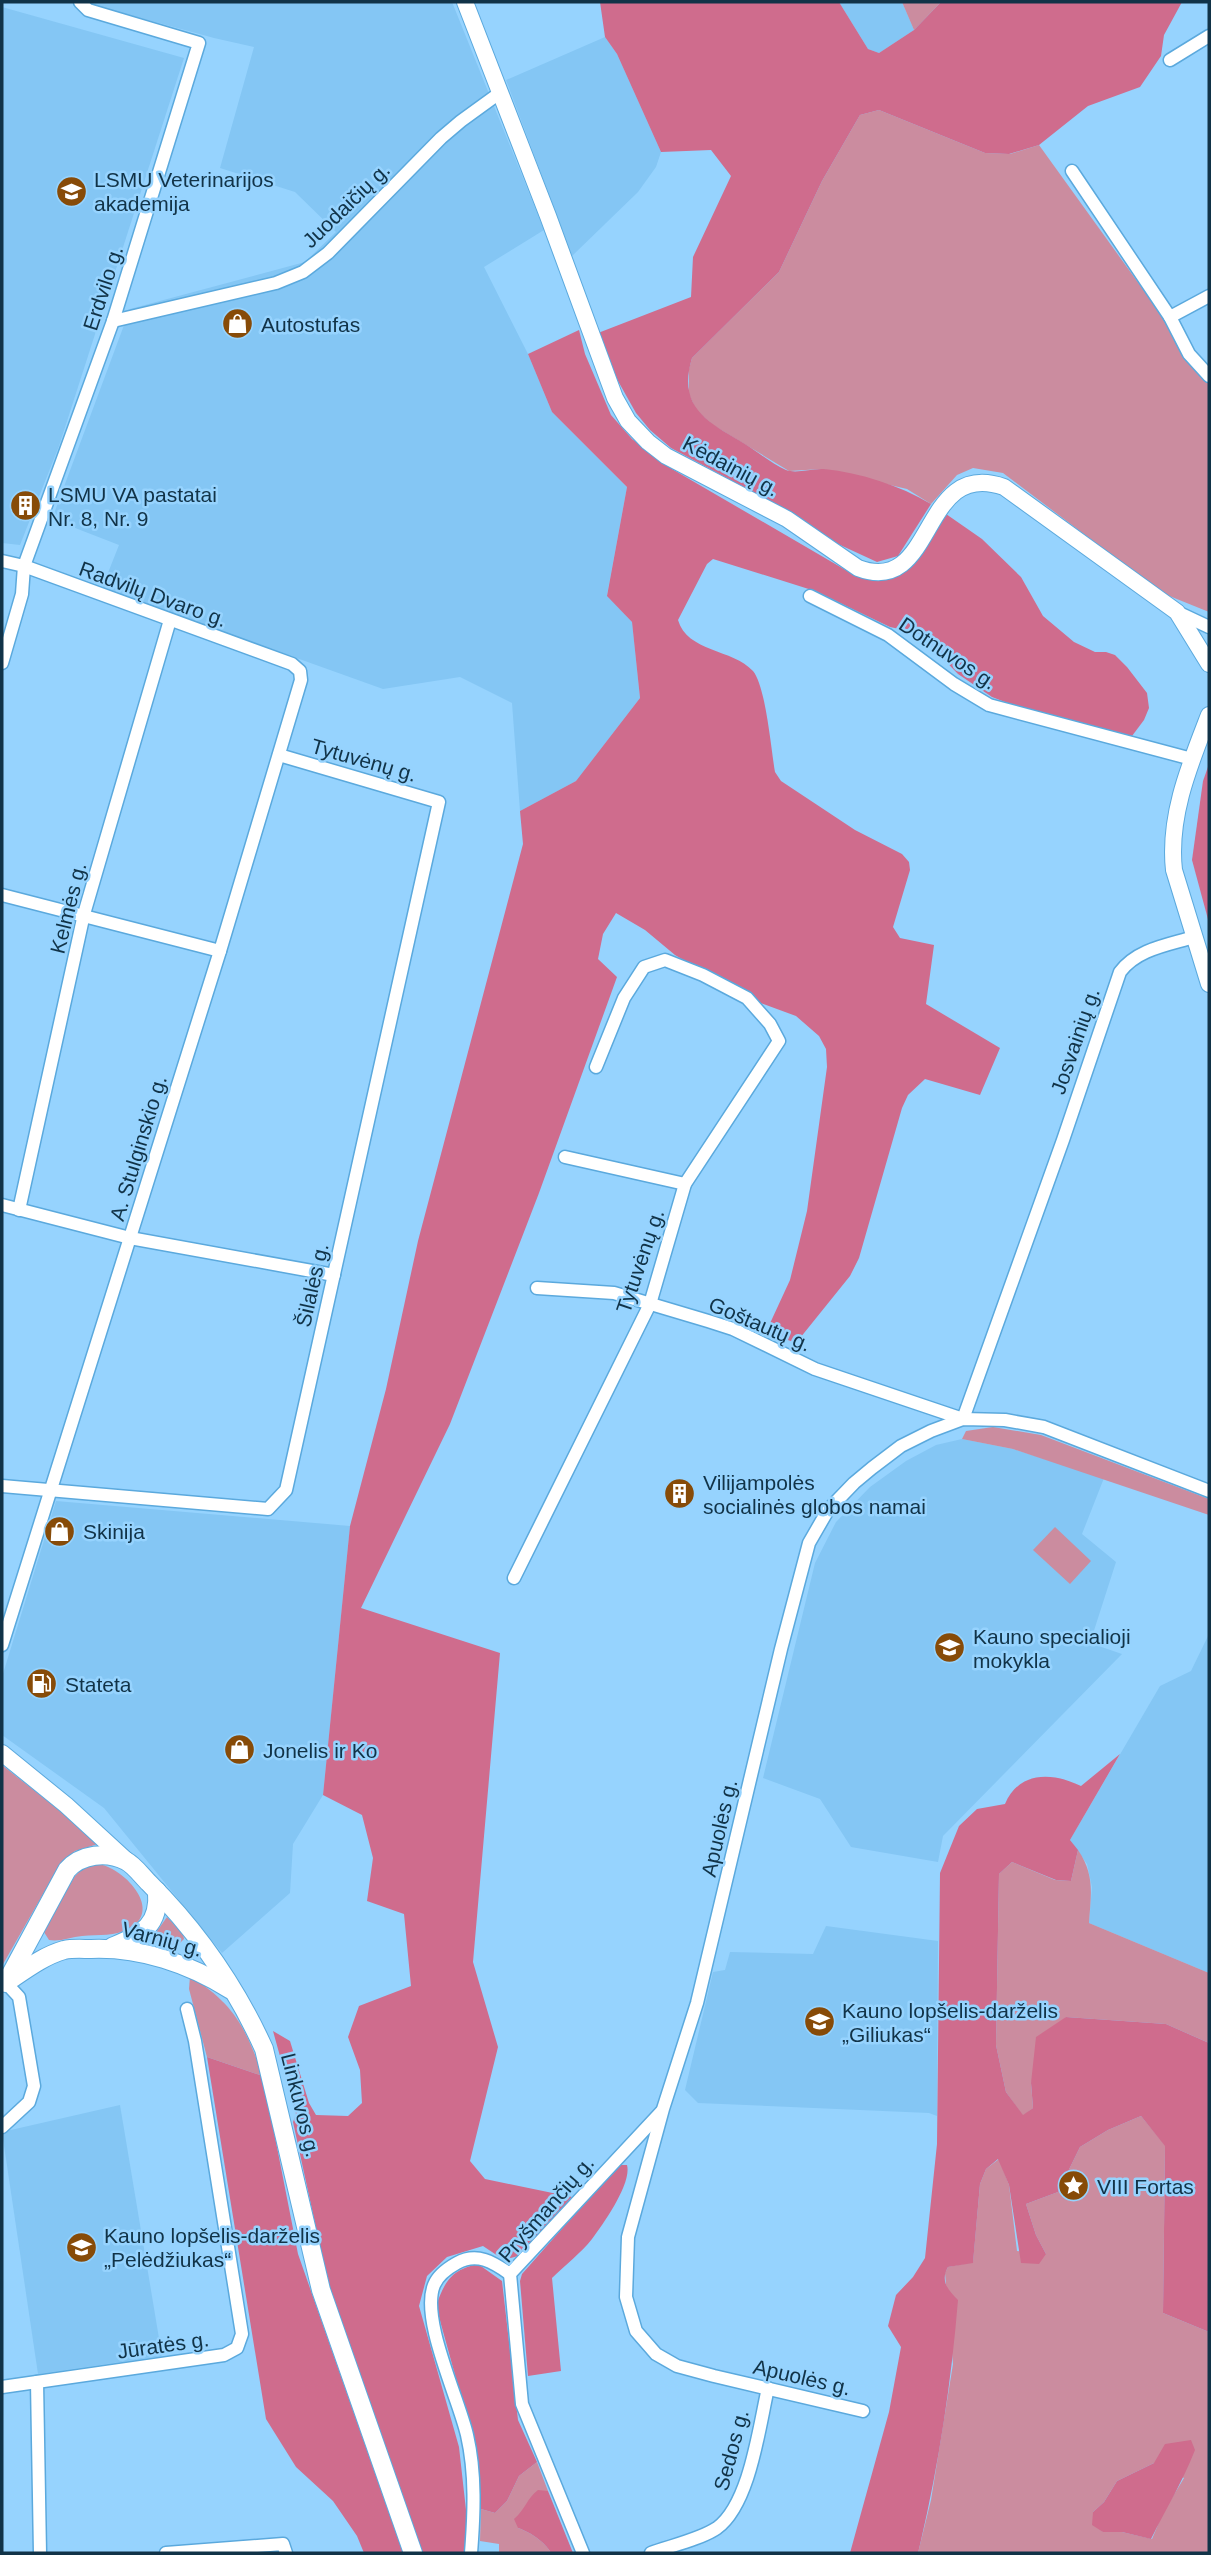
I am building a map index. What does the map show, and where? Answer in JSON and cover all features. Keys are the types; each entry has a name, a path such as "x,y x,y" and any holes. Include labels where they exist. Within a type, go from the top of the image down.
{"main road":[{"name":"Kėdainių g.","path":"465,2 615,398 628,421 648,442 666,456 787,519 858,568 870,573 895,569 905,562 916,550 942,505 958,488 976,482 989,482 1017,494 1177,612"},
{"path":"1177,612 1209,664"},
{"path":"1209,715 1178,803 1172,853 1174,870 1209,984"},
{"name":"Linkuvos g.","path":"2,1753 66,1805 157,1891 204,1946 233,1991 264,2049 321,2290 413,2553"},
{"path":"4,1985 67,1870 75,1862 99,1855 127,1861"},
{"path":"112,1947 145,1930 154,1918 157,1891"},
{"path":"39,1917 43,1941 54,1948 66,1949"},
{"name":"Varnių g.","path":"4,1985 44,1958 66,1949 112,1947 176,1962 213,1978 233,1991"}],"street":[{"name":"Erdvilo g.","path":"2,663 22,594 24,566 113,321 199,43 88,10 80,2"},
{"path":"1170,60 1209,36"},
{"name":"Juodaičių g.","path":"113,321 276,282 303,272 328,253 441,138 500,92"},
{"path":"1072,171 1170,317 1189,354 1209,376"},
{"path":"1170,317 1209,296"},
{"name":"Radvilų Dvaro g.","path":"2,561 24,566 292,664"},
{"name":"Dotnuvos g.","path":"810,596 888,635 954,684 989,705 1192,759"},
{"path":"1177,612 1209,627"},
{"name":"Kelmės g.","path":"19,1210 84,914 170,620"},
{"name":"A. Stulginskio g.","path":"2,1645 301,680 300,671 292,664"},
{"name":"Tytuvėnų g.","path":"278,755 439,802"},
{"name":"Šilalės g.","path":"2,1486 268,1509 286,1490 439,802"},
{"path":"2,895 219,951"},
{"name":"Josvainių g.","path":"963,1419 1120,972 1142,953 1194,937"},
{"name":"Tytuvėnų g.","path":"514,1577 650,1304 685,1184 779,1041 770,1024 747,998 703,975 665,960 644,967 624,998 596,1067"},
{"path":"565,1157 685,1184"},
{"path":"2,1205 130,1238 334,1275"},
{"name":"Goštautų g.","path":"537,1288 614,1293 733,1329 815,1369 963,1419"},
{"name":"Apuolės g.","path":"863,2411 677,2365 656,2354 636,2331 626,2297 628,2237 663,2109 697,2003 781,1649 809,1543 828,1510 853,1483 901,1446 963,1419 1004,1420 1044,1427 1209,1491"},
{"path":"2,2127 29,2102 34,2086 19,1997 4,1985"},
{"name":"Jūratės g.","path":"2,2387 224,2355 237,2348 242,2334 195,2040 187,2009"},
{"name":"Pryšmančių g.","path":"583,2553 522,2404 510,2274 663,2109"},
{"path":"471,2553 474,2520 472,2466 467,2435 430,2308 434,2285 447,2268 468,2257 491,2261 510,2274"},
{"path":"37,2382 40,2553"},
{"name":"Sedos g.","path":"651,2553 714,2530 730,2517 744,2491 768,2388"},
{"path":"166,2553 284,2549"}],"shaded area":[{"path":"90,2 452,2 544,230 484,267 528,354 552,412 627,487 607,595 632,622 640,698 576,781 520,811 512,703 460,677 383,689 102,588 119,545 52,519 130,309 305,262 336,232 295,192 220,168 254,47"},
{"path":"600,2 839,2 868,49 879,53 914,30 941,2 1182,2 1164,35 1161,56 1140,87 1088,106 1039,145 1009,154 985,153 879,110 860,115 822,181 779,272 692,358 688,375 689,389 699,412 776,465 790,471 824,469 852,473 906,491 931,504 898,556 877,562 838,544 753,492 671,448 650,430 636,413 618,381 598,333 691,297 693,257 731,176 711,150 661,152 617,54 605,37"},
{"path":"839,2 902,2 914,30 879,53 868,49"},
{"path":"902,2 941,2 914,30"},
{"name":"LSMU Veterinarijos akademija","path":"2,7 184,58 59,446 20,545 2,543"},
{"path":"605,37 617,54 661,152 656,167 638,192 572,256 506,80"},
{"path":"879,110 985,153 1010,154 1039,145 1209,381 1209,612 1162,593 1003,473 973,468 957,475 931,504 907,489 822,469 789,471 713,425 696,410 689,394 692,358 779,272 822,181 860,115"},
{"path":"579,330 585,354 611,415 632,439 672,469 849,572 870,576 887,577 900,574 910,567 946,514 982,539 1021,577 1043,616 1074,642 1095,652 1115,655 1147,693 1149,708 1132,736 1018,707 992,697 958,674 918,633 890,627 815,591 713,559 707,564 678,620 691,638 734,658 753,671 765,704 775,772 781,781 855,830 902,854 909,862 910,870 893,927 900,938 934,945 926,1004 1000,1048 980,1095 925,1079 908,1095 859,1258 850,1276 796,1343 766,1332 790,1280 807,1211 827,1067 826,1049 819,1036 796,1016 747,998 675,955 645,930 616,913 603,934 598,959 617,977 539,1193 450,1424 361,1608 500,1653 473,1962 498,2047 470,2161 485,2179 572,2197 518,2256 504,2260 483,2246 447,2257 427,2276 419,2306 459,2447 467,2519 465,2553 421,2553 330,2292 293,2122 296,2114 273,2031 290,2041 309,2103 316,2115 348,2116 362,2103 360,2070 348,2037 359,2006 411,1986 404,1914 367,1901 373,1858 362,1815 323,1795 350,1526 386,1389 418,1241 523,844 520,811 576,781 640,698 632,622 607,596 627,487 552,412 528,354"},
{"path":"1209,764 1209,923 1192,860 1203,781"},
{"path":"993,1427 1041,1435 1209,1499 1209,1515 1013,1449 962,1439 966,1431"},
{"name":"Kauno specialioji mokykla","path":"962,1439 1013,1449 1104,1478 1082,1534 1116,1562 1090,1643 1122,1654 943,1836 938,1862 851,1847 820,1799 763,1778 815,1563 836,1522 870,1487 906,1461 936,1445"},
{"path":"56,1501 350,1526 323,1795 293,1844 290,1893 222,1953 104,1808 2,1735 2,1677"},
{"path":"1055,1527 1091,1561 1070,1584 1033,1550"},
{"path":"1209,1634 1209,1973 1089,1923 1092,1887 1087,1864 1070,1840 1160,1686 1191,1671"},
{"path":"1120,1754 1070,1840 1078,1850 1071,1881 1056,1880 1012,1862 999,1874 996,2045 1006,2092 1023,2115 1033,2108 1031,2083 1036,2037 1066,2017 1166,2024 1209,2043 1209,2332 1163,2313 1165,2146 1141,2116 1108,2130 1080,2147 1058,2192 1026,2204 1036,2235 1046,2254 1039,2264 1021,2263 1009,2185 998,2159 986,2169 980,2184 973,2263 948,2267 946,2272 948,2289 958,2300 955,2332 938,2459 918,2553 850,2553 889,2412 901,2347 888,2326 896,2295 913,2277 925,2258 937,2144 940,1873 959,1826 977,1809 1005,1804 1019,1785 1037,1777 1059,1778 1081,1786"},
{"path":"2,1765 98,1844 75,1851 59,1866 2,1966"},
{"path":"1078,1850 1089,1876 1089,1923 1209,1973 1209,2043 1166,2024 1066,2017 1031,2083 1033,2108 1023,2116 1006,2092 996,2045 999,1874 1012,1862 1055,1880 1071,1881"},
{"path":"97,1864 117,1872 136,1890 143,1910 139,1920 119,1933 49,1940 44,1932 46,1925 75,1876 82,1869"},
{"path":"167,1917 183,1934 184,1939 177,1946 150,1941"},
{"name":"Kauno lopšelis-darželis „Giliukas“","path":"826,1926 938,1941 937,2116 929,2113 698,2103 685,2090 713,1972 725,1970 730,1952 813,1954"},
{"path":"190,1976 218,1997 237,2018 263,2076 207,2057 189,1989"},
{"path":"207,2057 263,2076 298,2254 403,2553 364,2553 357,2536 333,2501 296,2467 266,2419"},
{"name":"Kauno lopšelis-darželis „Pelėdžiukas“","path":"120,2105 162,2356 38,2374 2,2132"},
{"path":"1141,2116 1165,2145 1163,2313 1209,2332 1209,2553 918,2553 931,2500 953,2364 945,2273 948,2267 973,2262 980,2184 986,2169 999,2159 1009,2185 1017,2251 1046,2254 1036,2235 1026,2204 1058,2192 1080,2147 1108,2130","holes":["1154,2463 1184,2478 1163,2513 1152,2539 1122,2532 1103,2532 1093,2512 1104,2502 1117,2481"]},
{"path":"618,2165 627,2165 627,2173 616,2203 588,2244 552,2278 561,2371 528,2376 520,2281 522,2274"},
{"path":"478,2264 502,2281 518,2420 537,2462 519,2476 507,2501 495,2513 481,2509 476,2451 436,2306 455,2273"},
{"path":"1191,2440 1195,2450 1151,2539 1122,2532 1103,2532 1092,2525 1093,2512 1104,2502 1117,2481 1154,2463 1165,2444"},
{"path":"537,2462 548,2491 538,2491 525,2510 518,2528 537,2538 551,2553 499,2553 499,2544 480,2541 481,2509 495,2513 507,2501 519,2476"},
{"path":"538,2490 548,2491 573,2553 551,2553 537,2538 518,2528 514,2519"}],"place":[{"name":"LSMU Veterinarijos akademija","path":"71,191"},
{"name":"Autostufas","path":"238,324"},
{"name":"LSMU VA pastatai Nr. 8, Nr. 9","path":"25,506"},
{"name":"Vilijampolės socialinės globos namai","path":"680,1494"},
{"name":"Skinija","path":"60,1531"},
{"name":"Kauno specialioji mokykla","path":"950,1648"},
{"name":"Stateta","path":"42,1684"},
{"name":"Jonelis ir Ko","path":"240,1750"},
{"name":"Kauno lopšelis-darželis „Giliukas“","path":"819,2022"},
{"name":"VIII Fortas","path":"1074,2186"},
{"name":"Kauno lopšelis-darželis „Pelėdžiukas“","path":"81,2247"}]}
